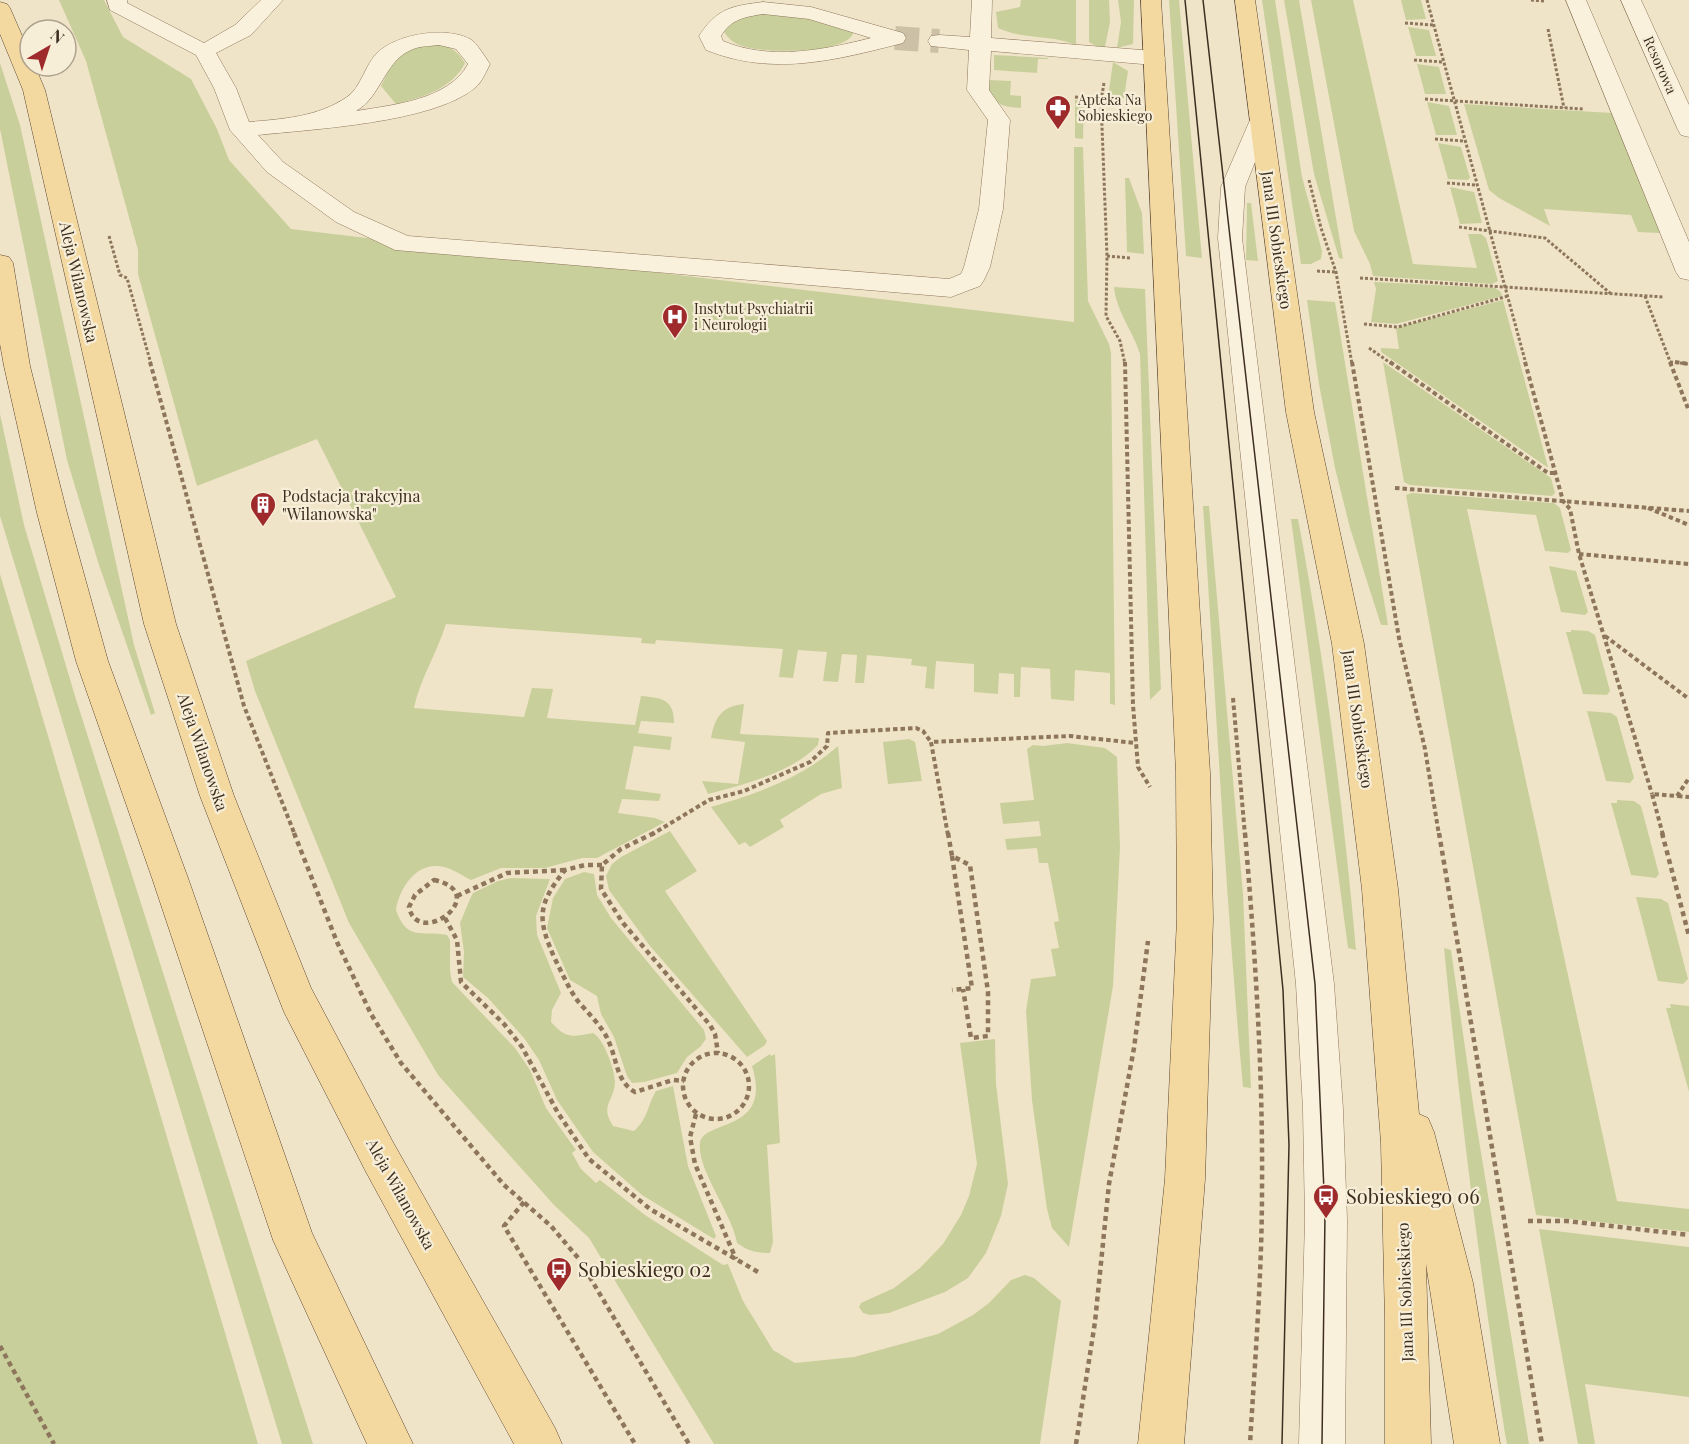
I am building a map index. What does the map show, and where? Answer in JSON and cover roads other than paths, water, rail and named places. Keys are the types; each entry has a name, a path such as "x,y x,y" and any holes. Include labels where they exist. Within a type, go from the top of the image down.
{"main road":[{"path":"1151,0 1193,773 1195,919 1185,1179 1161,1444"},
{"name":"Jana III Sobieskiego","path":"1245,0 1300,412 1338,590 1357,705 1380,889 1395,1058 1404,1229 1408,1444"},
{"name":"Aleja Wilanowska","path":"0,9 34,90 160,624 217,796 297,999 380,1158 539,1444"},
{"path":"0,263 9,368 52,513 92,661 170,878 294,1240 390,1444"},
{"path":"1395,1058 1452,1283 1477,1444"}],"street":[{"path":"117,0 117,6 204,51 225,88 242,129 276,167 345,217 404,244 951,288 970,280 977,267 991,209 999,120 978,90 982,0"},
{"path":"1576,0 1689,272"},
{"name":"Resorowa","path":"1631,0 1689,130"},
{"path":"204,51 243,30 265,3"},
{"path":"763,8 811,13 895,38 848,51 809,56 767,57 739,55 714,45 710,36 718,21 734,12 763,8"},
{"path":"242,129 308,122 400,110 435,99 468,82 479,64 463,44 439,39 410,42 385,57 357,101 332,114 308,122"},
{"path":"939,41 1154,58"},
{"path":"1261,120 1233,187 1230,238 1315,984 1323,1108 1325,1209 1322,1444"}],"tunnel":[{"path":"895,38 939,41"}],"tram line":[{"path":"1185,0 1283,990 1289,1145 1282,1444"},
{"path":"1203,0 1315,984 1325,1214 1322,1444"}],"place":[{"name":"Apteka Na Sobieskiego","path":"1058,131"},
{"name":"Instytut Psychiatrii i Neurologii","path":"675,340"},
{"name":"Podstacja trakcyjna \"Wilanowska\"","path":"263,528"},
{"name":"Sobieskiego 06","path":"1326,1220"},
{"name":"Sobieskiego 02","path":"559,1293"}]}
